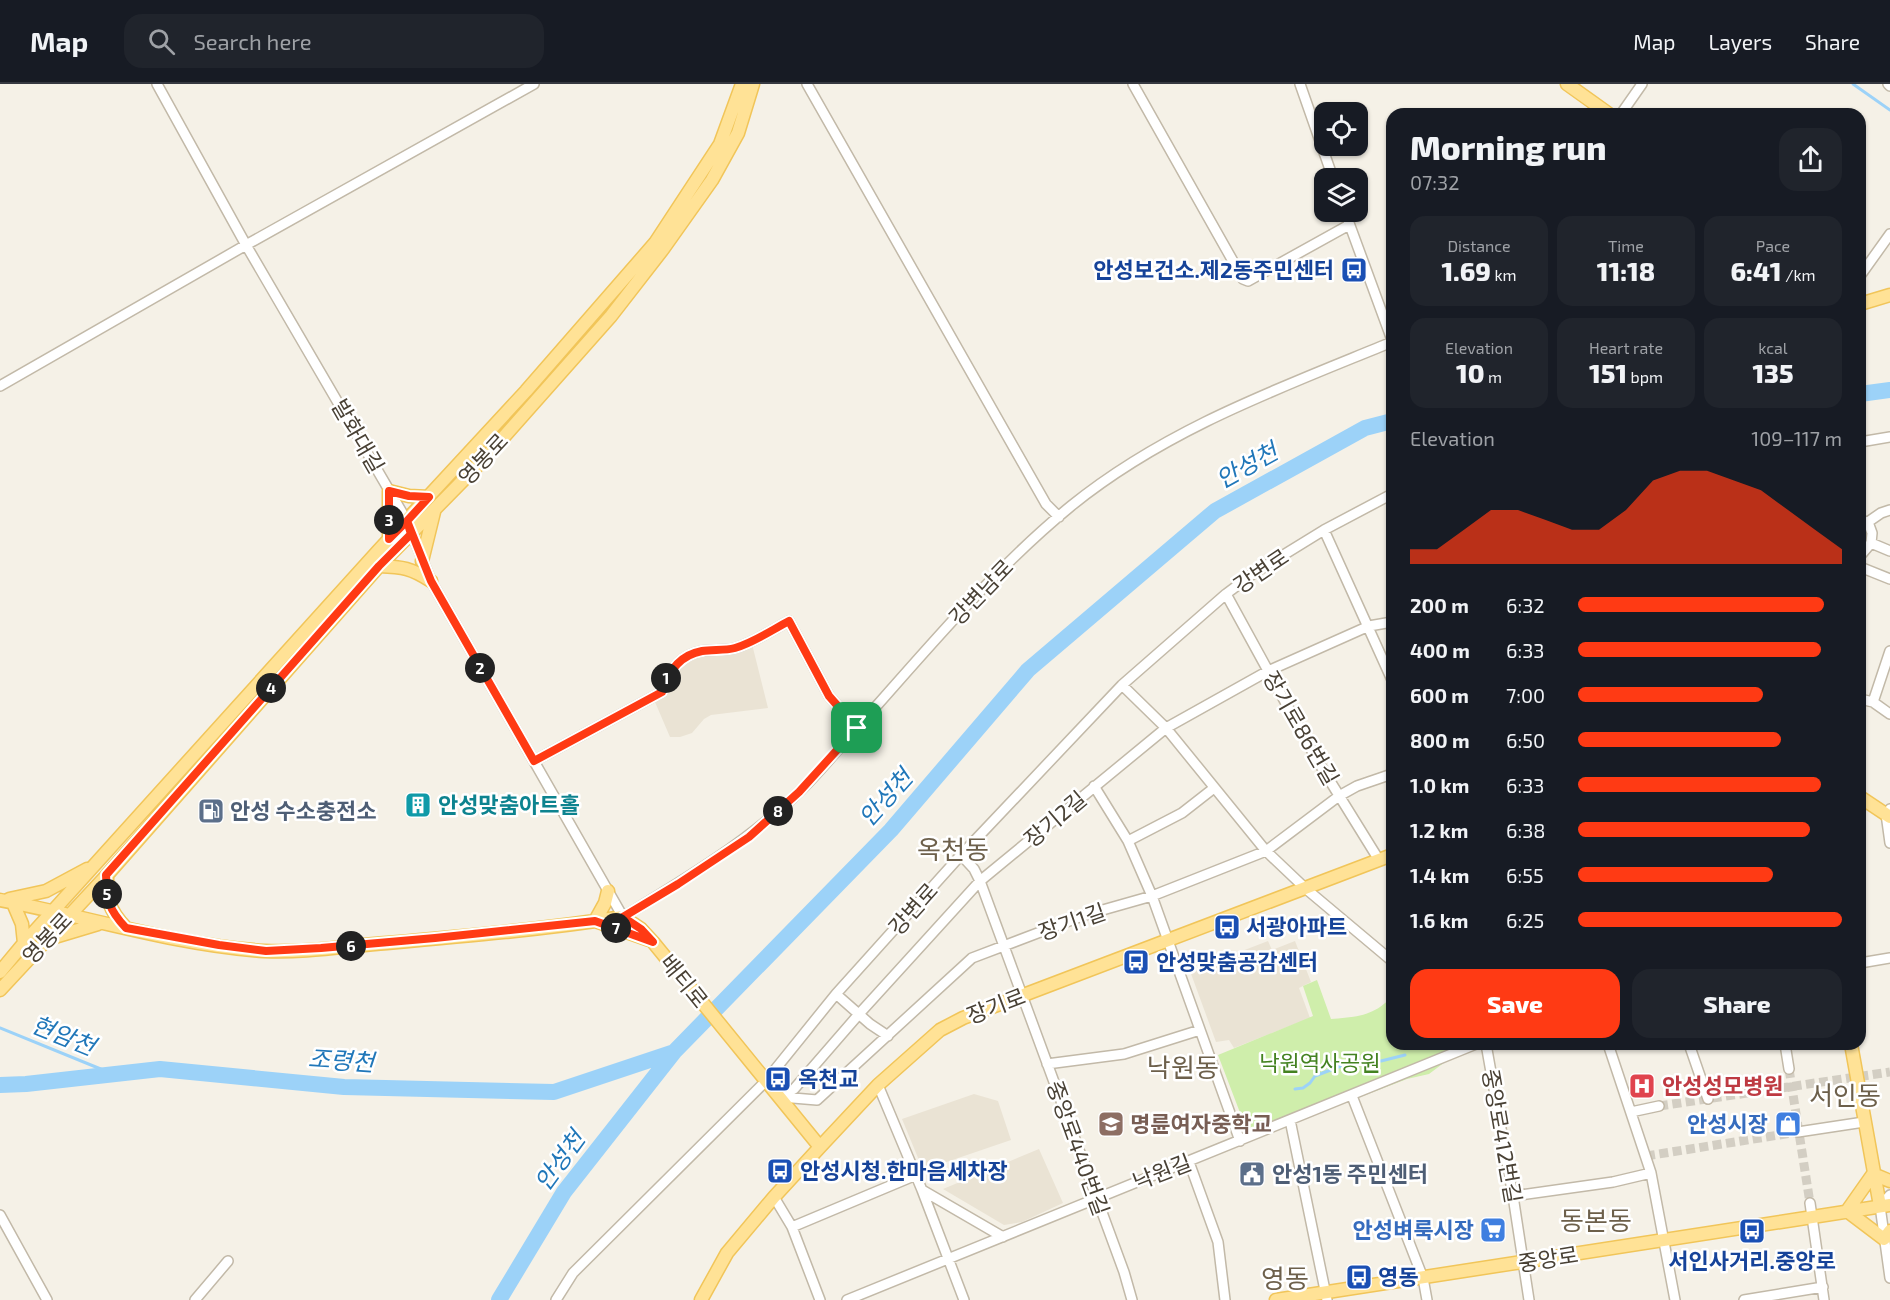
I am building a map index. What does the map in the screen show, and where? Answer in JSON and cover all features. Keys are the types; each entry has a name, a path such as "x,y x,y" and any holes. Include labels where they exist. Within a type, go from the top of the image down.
{"main road":[{"name":"영봉로","path":"0,972 389,539 584,328 655,243 720,144 742,84"},
{"name":"영봉로","path":"0,990 106,875 379,566 487,456 611,316 663,249 712,180 738,133 753,84"},
{"path":"1567,84 1601,108"},
{"path":"1866,302 1890,295"},
{"path":"389,539 389,491 409,496 429,497"},
{"path":"422,561 435,510"},
{"path":"379,566 405,567 431,581"},
{"path":"1866,800 1889,813"},
{"name":"장기로","path":"701,1300 727,1253 774,1197 878,1084 940,1030 963,1018 1386,857"},
{"path":"5,901 46,891 66,882 100,861"},
{"path":"106,875 107,902 115,917 126,928"},
{"path":"595,921 605,903 608,891"},
{"path":"5,901 99,923 219,945 266,951 435,938 623,917"},
{"path":"5,901 22,924 24,943"},
{"name":"배티로","path":"623,917 637,932 653,942 820,1147"},
{"path":"595,921 637,932"},
{"path":"47,939 99,923"},
{"path":"1852,1050 1873,1174 1885,1205"},
{"path":"1873,1174 1890,1182"},
{"path":"1873,1174 1847,1211 1887,1235"},
{"name":"중앙로","path":"1276,1300 1326,1296 1424,1278 1885,1205"}],"street":[{"name":"발화대길","path":"157,84 246,244 407,521 431,581 623,917"},
{"path":"0,386 246,244 534,84"},
{"path":"807,84 1046,504 1059,517"},
{"path":"1133,84 1243,279 1248,280 1349,225"},
{"path":"1300,84 1329,168"},
{"path":"1625,108 1642,84"},
{"path":"1348,222 1386,325"},
{"path":"1866,268 1890,234"},
{"name":"강변남로","path":"623,917 749,837 799,792 994,576 1059,517 1130,464 1205,420 1386,344"},
{"path":"1866,441 1890,436"},
{"name":"강변로","path":"556,1300 573,1273 763,1079 961,855 1122,685 1226,594 1254,573 1324,530 1386,497"},
{"path":"1866,520 1890,510"},
{"path":"1866,524 1872,533 1872,543 1866,550"},
{"path":"1324,530 1386,666"},
{"path":"1872,543 1890,551"},
{"path":"1866,569 1890,579"},
{"name":"장기로86번길","path":"1226,594 1339,796 1379,860"},
{"path":"534,761 662,692 673,668 690,655 700,651 734,648 789,621 829,696 857,728"},
{"name":"장기2길","path":"778,1097 794,1089 858,1014 980,881 1166,729 1268,671 1369,626 1386,623"},
{"path":"1873,702 1890,651"},
{"path":"1122,685 1166,729 1266,851 1305,888 1386,954"},
{"path":"1866,700 1873,702 1890,714"},
{"name":"장기1길","path":"778,1097 818,1100 972,958 1085,915 1152,896 1266,851 1339,796 1357,786 1386,776"},
{"path":"1094,786 1128,841 1152,896 1240,1141"},
{"path":"1128,841 1182,813 1214,788"},
{"path":"1889,813 1890,843"},
{"name":"중앙로440번길","path":"961,855 974,869 980,881 1005,946 1021,996 1097,1198 1132,1300"},
{"path":"1866,962 1890,958"},
{"path":"836,994 888,1036"},
{"path":"1047,1064 1124,1054 1200,1030"},
{"name":"낙원길","path":"848,1300 1462,1050"},
{"name":"중앙로412번길","path":"1487,1050 1529,1300"},
{"path":"1610,1050 1651,1173 1676,1300"},
{"path":"1691,1050 1708,1099"},
{"path":"1786,1050 1789,1069"},
{"path":"878,1084 964,1300"},
{"path":"1352,1096 1424,1278 1426,1300"},
{"path":"1630,1112 1659,1106"},
{"path":"1290,1120 1326,1296"},
{"path":"1798,1132 1864,1122"},
{"path":"1189,1162 1218,1242 1225,1300"},
{"path":"1513,1196 1613,1182 1651,1173"},
{"path":"792,1227 916,1176"},
{"path":"922,1190 1003,1237"},
{"path":"1890,1195 1885,1205 1890,1278"},
{"path":"774,1197 792,1227 820,1300"},
{"path":"1810,1203 1824,1300"},
{"path":"0,1215 47,1300"},
{"path":"195,1300 228,1262"},
{"path":"1744,1300 1822,1287"}],"shaded area":[{"path":"752,644 768,708 711,715 704,719 692,733 670,737 655,702 664,694 670,677 688,658"},
{"name":"서광아파트","path":"1268,941 1272,950 1295,941 1311,982 1299,988 1310,1018 1234,1048 1229,1040 1216,1042 1190,971"},
{"path":"974,1094 998,1101 1011,1140 923,1170 902,1119"},
{"path":"1039,1149 1063,1203 1022,1222 1004,1225 943,1189"}],"green space":[{"name":"낙원역사공원","path":"1317,980 1331,1019 1372,1012 1386,1003 1386,1050 1461,1050 1429,1074 1407,1079 1337,1106 1247,1131 1218,1055 1313,1016 1303,986"}],"waterway":[{"path":"1853,84 1890,110"},
{"name":"안성천","path":"1866,393 1890,390"},
{"name":"안성천","path":"499,1300 564,1192 674,1052 891,830 1028,670 1215,511 1365,428 1386,423"},
{"name":"현암천","path":"0,1028 113,1074"},
{"name":"조령천","path":"0,1085 160,1069 344,1087 554,1092 674,1052"},
{"path":"1295,1089 1303,1088 1315,1076 1354,1061 1381,1061 1405,1055"}],"tunnel":[{"path":"1789,1069 1810,1203"},
{"path":"1659,1106 1890,1072"},
{"path":"1646,1156 1798,1132"}],"place":[{"name":"안성보건소.제2동주민센터","path":"1354,270"},
{"name":"안성맞춤아트홀","path":"418,805"},
{"name":"안성 수소충전소","path":"211,811"},
{"name":"서광아파트","path":"1227,927"},
{"name":"안성맞춤공감센터","path":"1136,962"},
{"name":"옥천교","path":"778,1079"},
{"name":"안성성모병원","path":"1642,1086"},
{"name":"명륜여자중학교","path":"1111,1124"},
{"name":"안성시장","path":"1788,1124"},
{"name":"안성시청.한마음세차장","path":"780,1171"},
{"name":"안성1동 주민센터","path":"1252,1174"},
{"name":"안성벼룩시장","path":"1493,1230"},
{"name":"서인사거리.중앙로","path":"1752,1231"},
{"name":"영동","path":"1359,1277"}],"district":[{"name":"옥천동","path":"953,850"},
{"name":"낙원동","path":"1183,1068"},
{"name":"서인동","path":"1845,1096"},
{"name":"동본동","path":"1596,1221"},
{"name":"영동","path":"1285,1279"}],"route":[{"path":"857,728 799,792 749,837 623,917 641,929 653,942 595,921 435,938 266,951 126,928 115,917 107,902 106,875 379,566 411,534 407,521 389,539 389,491 409,496 429,497 407,521 411,534 431,581 534,761 662,692 673,668 690,655 700,651 734,648 789,621 829,696 857,728"}]}
